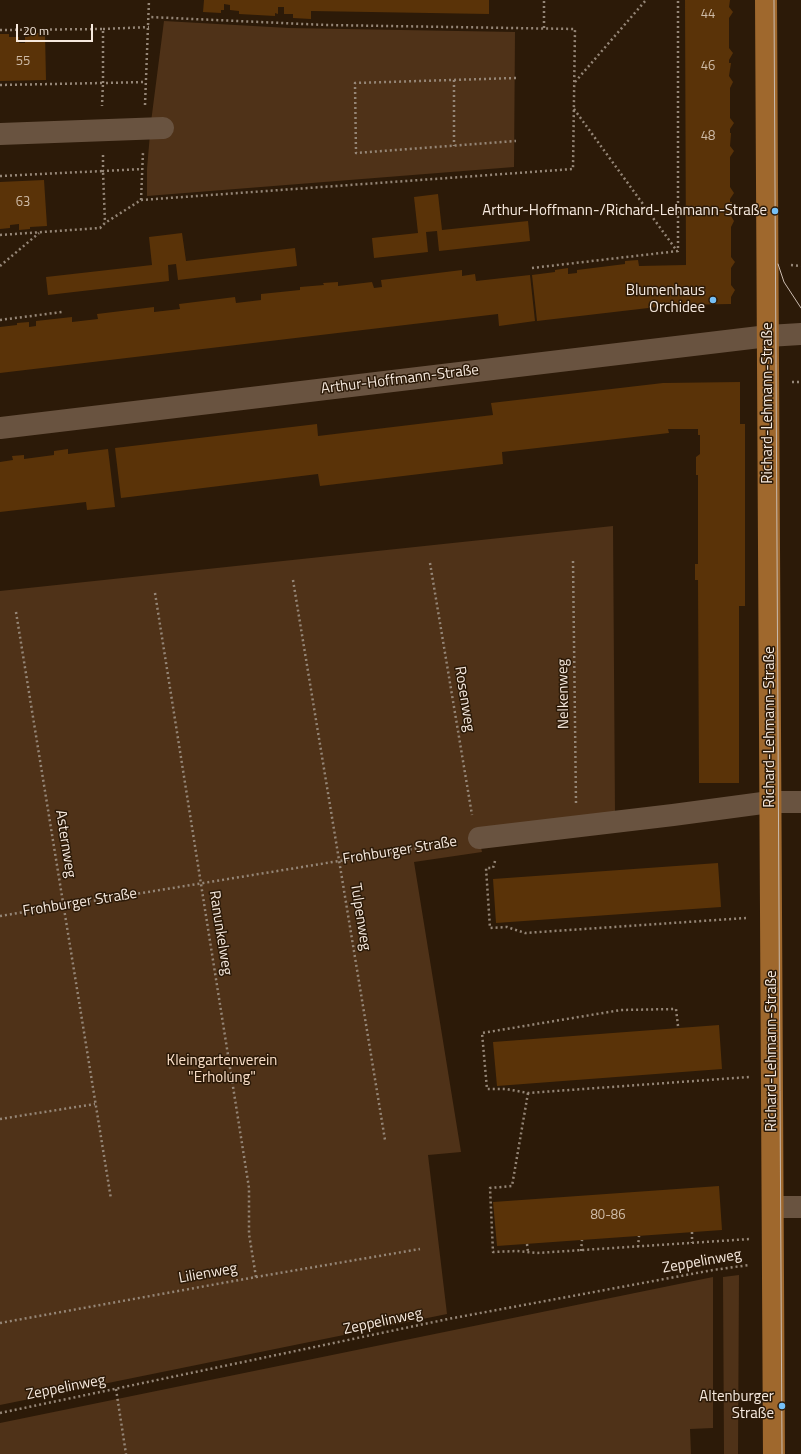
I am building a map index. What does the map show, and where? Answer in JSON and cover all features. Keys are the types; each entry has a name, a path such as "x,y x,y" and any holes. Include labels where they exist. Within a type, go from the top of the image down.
{"main road":[{"name":"Richard-Lehmann-Straße","path":"766,0 774,1454"}],"street":[{"path":"0,134 163,128"},
{"name":"Arthur-Hoffmann-Straße","path":"0,428 768,336 801,334"},
{"path":"485,838 770,802 801,802"},
{"path":"773,1207 801,1207"}],"path":[{"path":"544,0 544,28"},
{"path":"574,82 646,0"},
{"path":"678,0 678,251"},
{"path":"141,200 573,168 575,29 326,25 149,17"},
{"path":"0,30 149,27"},
{"path":"104,29 102,130 105,223"},
{"path":"516,78 355,83 356,153 516,141"},
{"path":"454,80 454,146"},
{"path":"0,85 146,82"},
{"path":"574,109 678,251"},
{"path":"0,176 142,169"},
{"path":"0,266 40,233"},
{"path":"532,268 678,251"},
{"path":"0,320 62,312"},
{"name":"Nelkenweg","path":"573,561 575,827"},
{"name":"Rosenweg","path":"430,563 485,838"},
{"name":"Tulpenweg","path":"293,580 385,1140"},
{"name":"Ranunkelweg","path":"155,593 249,1188 249,1234 256,1277"},
{"name":"Asternweg","path":"16,612 111,1199"},
{"path":"485,838 494,868 486,868 490,928 507,928 525,933 771,916"},
{"name":"Frohburger Straße","path":"0,916 485,838"},
{"path":"678,1026 676,1009 621,1010 482,1033 487,1089 506,1089 528,1093 772,1076"},
{"path":"528,1093 512,1186 490,1188 493,1252 517,1251 537,1253 581,1251 773,1238"},
{"path":"0,1119 95,1104"},
{"path":"692,1232 692,1243"},
{"path":"638,1247 639,1236"},
{"path":"581,1251 582,1240"},
{"path":"527,1244 528,1252"},
{"name":"Lilienweg","path":"0,1323 420,1249"},
{"name":"Zeppelinweg","path":"0,1413 448,1320 713,1270 773,1262"},
{"path":"116,1389 126,1454"}],"green space":[{"path":"164,21 289,28 515,32 514,167 147,196 147,169 151,122"},
{"name":"Kleingartenverein \"Erholung\"","path":"613,526 615,813 479,838 482,852 414,862 461,1152 428,1155 447,1314 0,1405 0,591"},
{"path":"739,1275 738,1454 724,1454 723,1277"},
{"path":"713,1277 713,1428 690,1429 691,1454 0,1454 0,1423"}],"building":[{"path":"204,0 489,0 489,14 311,11 311,19 293,18 293,14 284,14 284,7 278,7 278,14 275,13 275,16 239,14 239,11 230,10 230,5 224,4 224,10 221,10 221,13 203,12"},
{"path":"685,0 730,0 729,7 733,12 729,18 729,48 733,53 729,60 729,63 731,63 729,76 733,82 730,88 730,118 734,123 730,129 730,146 734,151 730,157 730,187 734,193 730,199 730,202 732,202 731,216 734,221 731,227 731,257 735,262 731,268 731,285 735,290 731,297 731,304 674,305 537,321 532,275 555,272 555,270 568,268 568,274 577,273 577,270 625,264 625,261 638,260 639,266 686,265"},
{"path":"28,33 45,33 46,80 0,81 0,34 9,34 9,37 19,37 19,43 25,43 25,37 28,37"},
{"path":"44,180 47,226 30,227 30,229 19,230 19,224 10,225 10,228 0,229 0,182"},
{"path":"438,194 442,230 528,221 530,241 439,251 437,231 426,232 428,252 374,258 372,238 418,233 414,197"},
{"path":"182,233 186,261 295,248 297,266 178,280 176,264 168,265 169,281 48,295 46,277 152,265 149,237"},
{"path":"462,270 462,276 475,274 476,281 530,275 535,321 499,326 498,314 0,373 0,327 17,325 17,323 29,322 29,327 36,326 36,321 72,317 72,322 98,319 97,314 154,307 154,312 180,309 179,304 235,297 236,303 261,300 261,294 300,290 300,287 324,285 323,283 338,282 338,286 372,282 374,288 382,287 381,280"},
{"path":"740,382 740,424 745,424 745,606 739,606 739,783 699,783 698,580 695,580 695,564 698,564 698,475 696,475 696,457 700,454 700,435 698,435 698,429 668,429 669,433 502,452 503,464 320,486 318,474 121,498 115,448 317,424 318,436 493,415 491,403 663,383"},
{"path":"68,449 68,454 108,449 115,507 87,510 86,502 0,512 0,462 13,460 12,456 24,455 24,459 54,455 54,451"},
{"path":"718,863 721,907 496,923 493,879"},
{"path":"719,1025 722,1069 497,1086 493,1042"},
{"path":"719,1186 722,1230 497,1246 493,1202"}],"tram line":[{"path":"774,0 782,1454"},
{"path":"778,264 784,282 801,308"}],"place":[{"name":"Arthur-Hoffmann-/Richard-Lehmann-Straße","path":"775,211"},
{"name":"Blumenhaus Orchidee","path":"713,300"},
{"name":"Altenburger Straße","path":"782,1406"}]}
